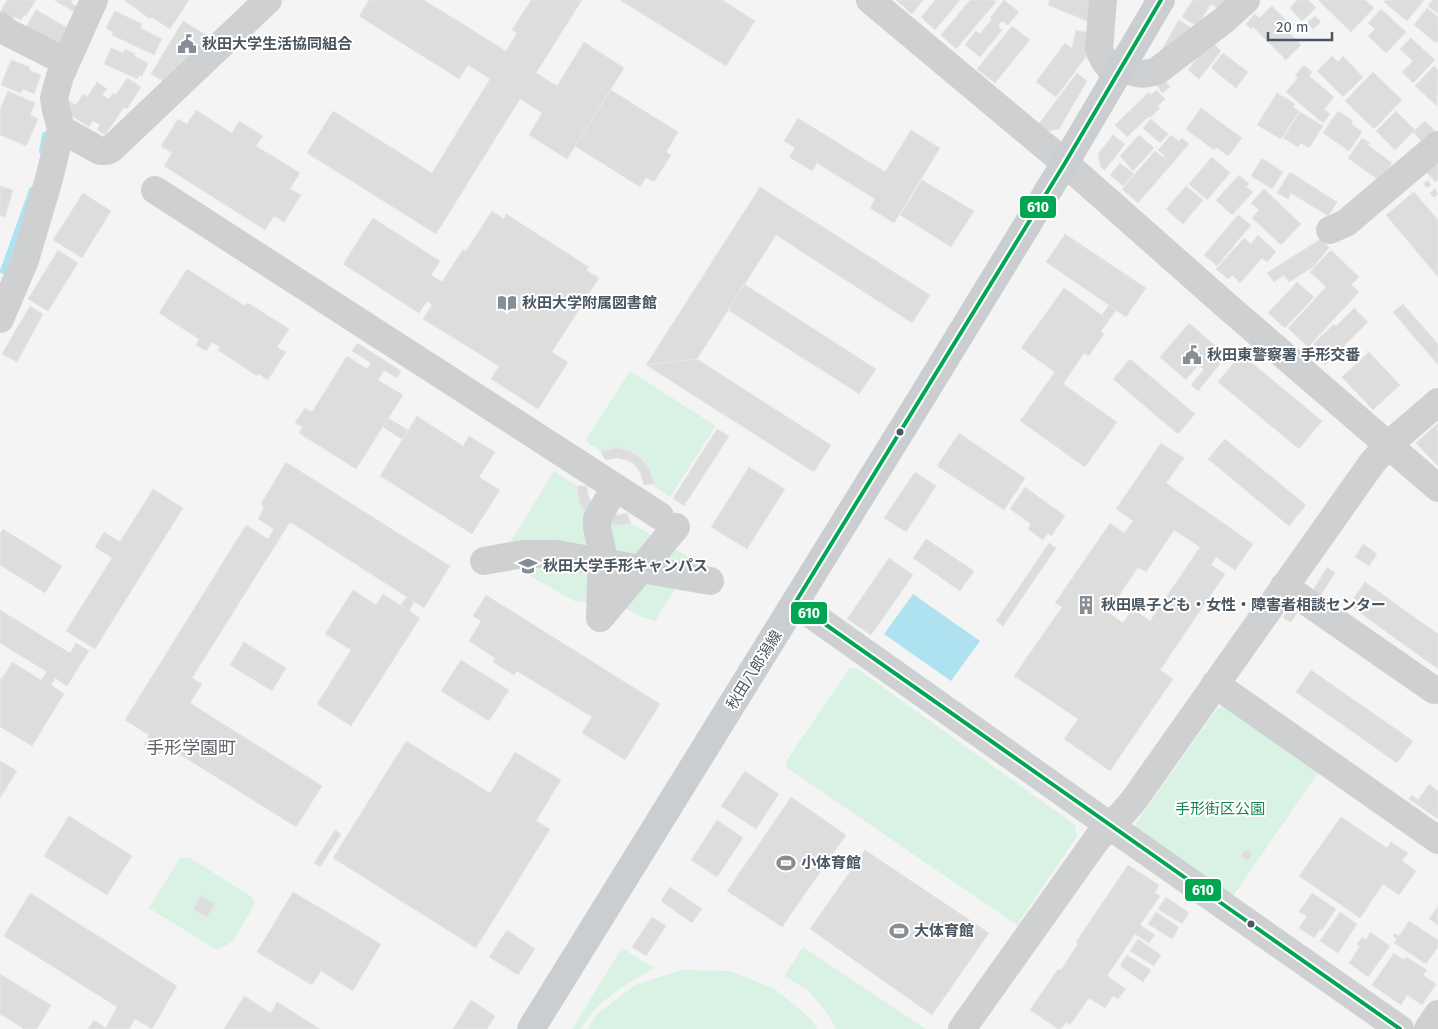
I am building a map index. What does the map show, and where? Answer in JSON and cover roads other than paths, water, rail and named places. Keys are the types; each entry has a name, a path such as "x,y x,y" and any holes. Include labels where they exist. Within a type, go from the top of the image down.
{"main road":[{"name":"秋田八郎潟線","path":"531,1029 1065,163 1160,0"}],"street":[{"path":"0,319 25,260 49,179 61,129 54,98 60,76 94,0"},
{"path":"61,129 100,151 111,149 268,0"},
{"path":"1103,0 1099,50 1104,60 1119,72 1146,75 1157,71 1224,20 1246,0"},
{"path":"879,3 1438,488"},
{"path":"0,26 9,33 66,62"},
{"path":"1330,230 1346,223 1438,145"},
{"path":"154,190 615,487 668,522 642,568 600,618 602,550 596,528 597,518 615,487"},
{"path":"962,1029 1097,839 1134,800 1372,463 1388,445 1438,402"},
{"path":"484,561 523,554 556,554 710,581"},
{"path":"1284,586 1434,690"},
{"path":"795,603 1400,1029"},
{"path":"1216,684 1438,840"},
{"path":"1428,1029 1438,1014"}],"water":[{"path":"913,594 980,641 951,681 884,634"}],"waterway":[{"path":"42,151 45,135"},
{"path":"3,271 32,190"}],"place":[{"name":"秋田大学生活協同組合","path":"187,44"},
{"name":"秋田大学附属図書館","path":"507,303"},
{"name":"秋田東警察署 手形交番","path":"1192,355"},
{"name":"秋田大学手形キャンパス","path":"528,566"},
{"name":"秋田県子ども・女性・障害者相談センター","path":"1086,605"},
{"name":"小体育館","path":"786,863"},
{"name":"大体育館","path":"899,931"}],"district":[{"name":"手形学園町","path":"191,748"}],"park label":[{"name":"手形街区公園","path":"1220,809"}]}
